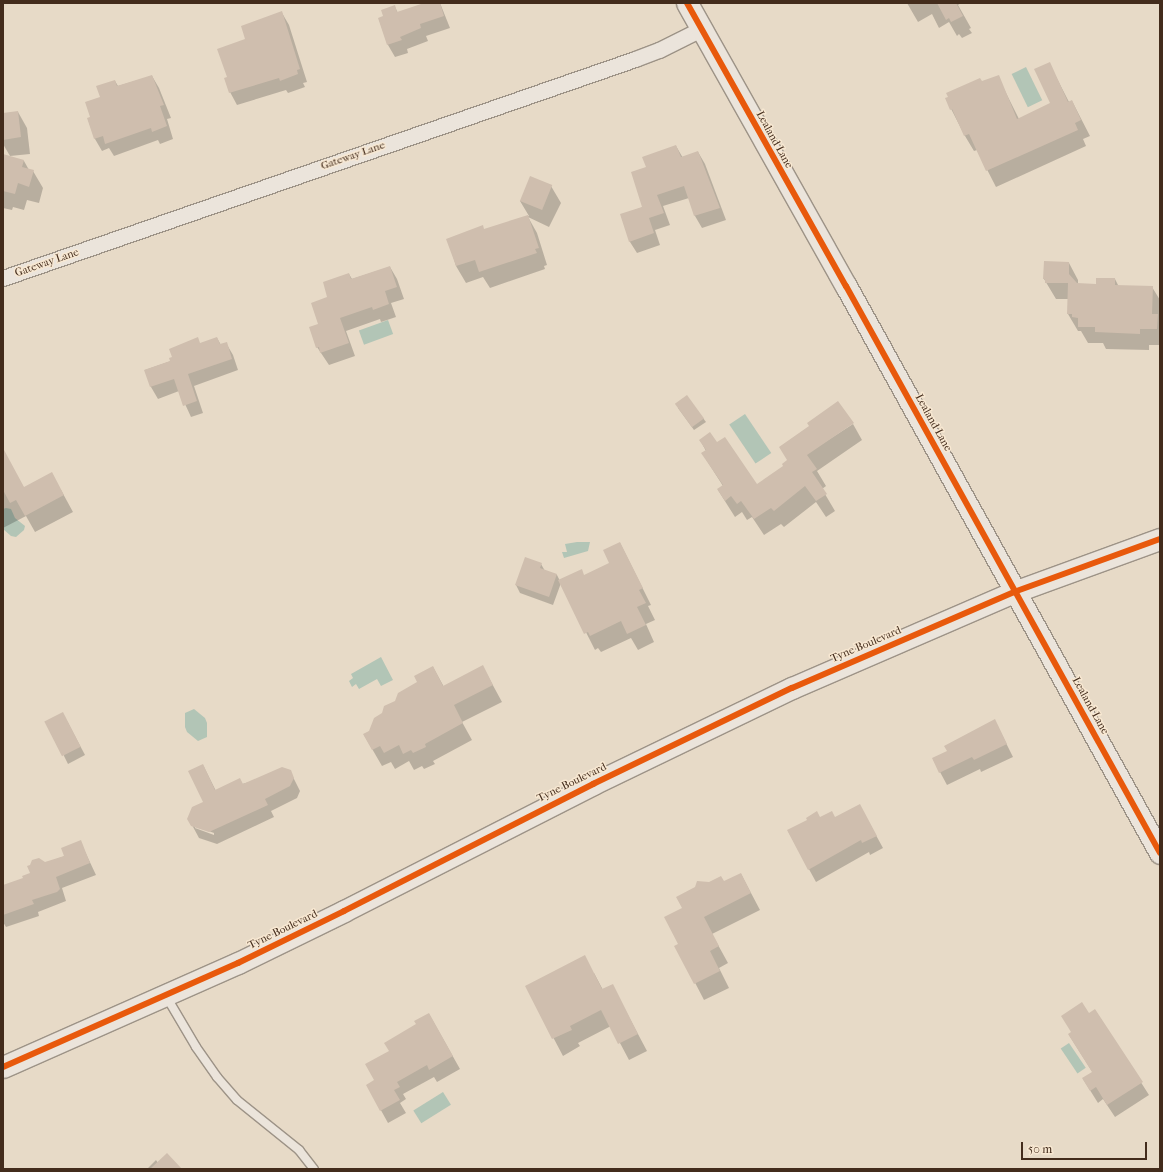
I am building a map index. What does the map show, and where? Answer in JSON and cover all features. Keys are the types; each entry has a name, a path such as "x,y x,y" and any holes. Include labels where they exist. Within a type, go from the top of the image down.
{"street":[{"name":"Lealand Lane","path":"687,3 850,293 1014,592 1160,853"},
{"name":"Gateway Lane","path":"3,278 628,62 660,50 701,29"},
{"name":"Tyne Boulevard","path":"3,1067 166,995 344,912 588,787 772,697 1014,592 1160,538"}],"lane":[{"path":"166,995 196,1047 217,1078 237,1100 299,1150 314,1169"}],"shaded area":[{"path":"1026,67 1042,100 1028,107 1012,74"},
{"path":"388,320 393,334 364,345 359,331"},
{"path":"745,414 771,453 756,464 729,425"},
{"path":"3,509 11,509 15,518 25,526 24,530 16,537 11,536 3,529"},
{"path":"590,542 588,551 564,558 562,552 567,552 565,544"},
{"path":"381,657 393,680 381,686 377,679 359,689 356,684 352,687 349,681 353,678 351,674"},
{"path":"194,709 205,718 207,723 207,737 198,741 187,732 185,727 185,713"},
{"path":"1069,1043 1086,1068 1077,1073 1061,1049"},
{"path":"443,1092 451,1105 421,1123 413,1111"}],"building":[{"path":"424,3 440,3 444,16 420,24 421,28 400,37 402,40 387,45 378,18 383,16 381,10 395,5 397,12"},
{"path":"937,3 956,3 963,16 951,22 949,18 946,20"},
{"path":"282,11 300,69 297,70 298,74 280,81 279,78 229,93 224,78 227,77 217,49 245,39 241,26"},
{"path":"1050,62 1068,102 1072,100 1081,120 1075,123 1078,130 986,171 969,134 964,136 952,109 950,110 945,98 948,97 946,93 980,78 982,81 999,75 1017,119 1050,103 1034,69"},
{"path":"152,75 164,105 160,106 167,126 152,132 151,128 105,144 103,136 94,139 87,118 90,117 85,102 100,97 96,86 115,80 117,86"},
{"path":"18,111 21,137 3,140 3,113"},
{"path":"676,145 681,157 698,151 720,208 694,216 684,186 657,195 664,213 649,218 654,233 629,242 620,214 642,207 631,172 646,167 642,157"},
{"path":"3,154 24,160 22,167 34,170 29,187 18,183 15,194 3,191"},
{"path":"530,176 552,185 542,210 520,201"},
{"path":"528,215 539,248 535,249 537,253 479,272 475,260 456,266 446,239 483,225 484,229"},
{"path":"1044,261 1069,262 1069,274 1077,283 1096,284 1096,278 1115,278 1115,285 1153,286 1152,314 1158,314 1157,329 1140,329 1140,334 1095,332 1095,327 1078,327 1078,318 1072,317 1072,314 1067,314 1068,283 1045,283 1045,279 1043,279"},
{"path":"390,266 397,287 385,291 389,304 373,310 372,307 340,318 349,343 320,353 319,347 316,348 309,327 318,324 311,303 327,297 323,282 349,273 351,279"},
{"path":"198,337 200,343 217,337 220,344 227,342 232,359 188,374 197,401 183,406 174,379 150,387 144,370 170,361 169,358 172,357 169,349"},
{"path":"687,395 704,418 692,427 675,404"},
{"path":"838,401 854,423 807,455 817,469 812,472 827,494 816,501 805,486 774,511 771,508 754,519 741,501 737,504 731,496 725,501 717,489 723,485 701,453 706,450 699,440 710,432 717,442 725,437 757,484 783,466 782,464 787,460 779,447 809,426 807,423"},
{"path":"3,448 24,487 52,472 64,495 25,516 16,500 10,503 3,490"},
{"path":"620,542 643,588 639,590 646,603 637,607 646,625 627,634 621,621 590,636 588,632 584,634 558,580 582,569 584,575 609,563 603,550"},
{"path":"525,557 542,563 540,568 557,574 549,597 515,585"},
{"path":"483,665 493,685 454,705 463,723 425,744 426,747 413,753 411,750 403,754 399,745 384,753 380,746 372,750 363,734 369,731 374,718 382,713 384,706 395,701 398,693 417,682 414,676 433,666 443,686"},
{"path":"63,712 81,747 62,756 44,722"},
{"path":"995,719 1007,744 974,760 972,757 939,773 932,758 947,751 944,746"},
{"path":"203,764 215,790 240,778 243,784 282,767 291,770 294,778 290,786 265,799 268,805 209,832 191,826 187,819 192,807 203,802 188,771"},
{"path":"860,804 877,836 862,843 861,840 808,870 787,830 807,820 806,818 817,811 820,817 832,811 835,817"},
{"path":"81,840 90,863 56,877 60,889 57,892 32,900 34,904 3,915 3,885 23,878 22,876 30,873 27,866 30,865 32,860 39,858 45,862 64,856 61,848"},
{"path":"741,873 751,893 704,917 719,946 710,951 720,971 694,984 674,946 678,944 664,917 682,908 676,897 695,887 697,881 709,882 721,876 724,881"},
{"path":"585,955 602,989 613,984 638,1034 618,1044 601,1010 570,1026 572,1030 552,1039 525,986"},
{"path":"1082,1002 1089,1013 1095,1009 1143,1082 1107,1105 1096,1087 1090,1091 1082,1078 1092,1072 1068,1034 1071,1032 1061,1016"},
{"path":"429,1013 453,1056 429,1070 427,1065 397,1082 400,1087 394,1090 400,1100 380,1111 366,1085 374,1080 365,1064 389,1051 384,1043 416,1024 414,1021"},
{"path":"167,1153 182,1169 150,1169"}],"cycle path":[{"path":"687,3 846,286 1160,853"},
{"path":"3,1067 238,963 344,911 593,784 792,688 1014,592 1160,539"}]}
